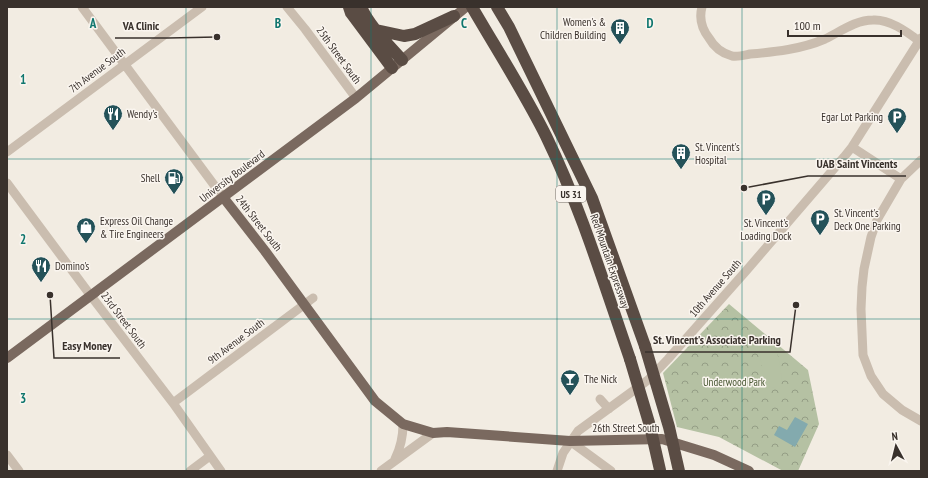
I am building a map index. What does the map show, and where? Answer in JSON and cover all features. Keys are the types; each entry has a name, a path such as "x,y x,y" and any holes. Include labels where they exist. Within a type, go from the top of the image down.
{"highway":[{"path":"349,7 350,13 392,68"},
{"path":"361,7 376,30 402,60"},
{"name":"Red Mountain Expressway","path":"472,7 546,137 579,212 630,359 650,426 660,470"},
{"path":"497,7 510,23"},
{"path":"505,7 510,23"},
{"path":"376,30 404,36 416,34 454,16"},
{"name":"Red Mountain Expressway","path":"510,23 524,48 523,57 592,198 646,346 669,427 679,471"}],"main road":[{"name":"University Boulevard","path":"7,358 356,98 466,7"},
{"name":"24th Street South","path":"223,197 266,251 375,401 403,424 433,433"},
{"path":"433,433 447,432 570,441"},
{"name":"26th Street South","path":"570,441 662,439 714,455 749,471"}],"street":[{"name":"24th Street South","path":"82,7 223,197"},
{"name":"7th Avenue South","path":"7,152 202,7"},
{"name":"25th Street South","path":"287,7 356,98"},
{"path":"702,7 700,14 703,30 714,47 733,56 762,54 805,45 824,39 854,24 871,19 886,21 920,39"},
{"name":"10th Avenue South","path":"557,471 563,453 578,431 648,380 678,349 852,147 920,39"},
{"path":"852,147 901,179"},
{"path":"921,160 901,179 877,220 867,254 862,287 863,355 871,376 883,394 902,410 921,421"},
{"name":"23rd Street South","path":"7,183 173,403 221,471"},
{"name":"9th Avenue South","path":"173,403 313,298"},
{"path":"600,399 609,409"},
{"path":"394,461 403,437 403,424"},
{"path":"381,471 433,433"},
{"path":"570,441 611,471"},
{"path":"7,456 19,471"},
{"path":"190,471 210,456"}],"green space":[{"name":"Underwood Park","path":"729,304 808,370 819,424 798,471 783,471 719,437 677,427 663,373"},
{"path":"766,343 775,347 779,360 781,384 775,388 768,386 765,382 759,351 760,346"}],"water":[{"path":"795,417 808,424 795,447 774,435 779,426 787,430"}],"place":[{"name":"VA Clinic","path":"217,37"},
{"name":"Women's & Children Building","path":"620,45"},
{"name":"Wendy's","path":"113,131"},
{"name":"Egar Lot Parking","path":"897,134"},
{"name":"St. Vincent's Hospital","path":"681,170"},
{"name":"UAB Saint Vincents","path":"744,188"},
{"name":"Shell","path":"174,195"},
{"name":"St. Vincent's Loading Dock","path":"766,216"},
{"name":"St. Vincent's Deck One Parking","path":"820,236"},
{"name":"Express Oil Change & Tire Engineers","path":"86,244"},
{"name":"Domino's","path":"41,283"},
{"name":"Easy Money","path":"50,295"},
{"name":"St. Vincent's Associate Parking","path":"796,305"},
{"name":"The Nick","path":"570,396"}]}
